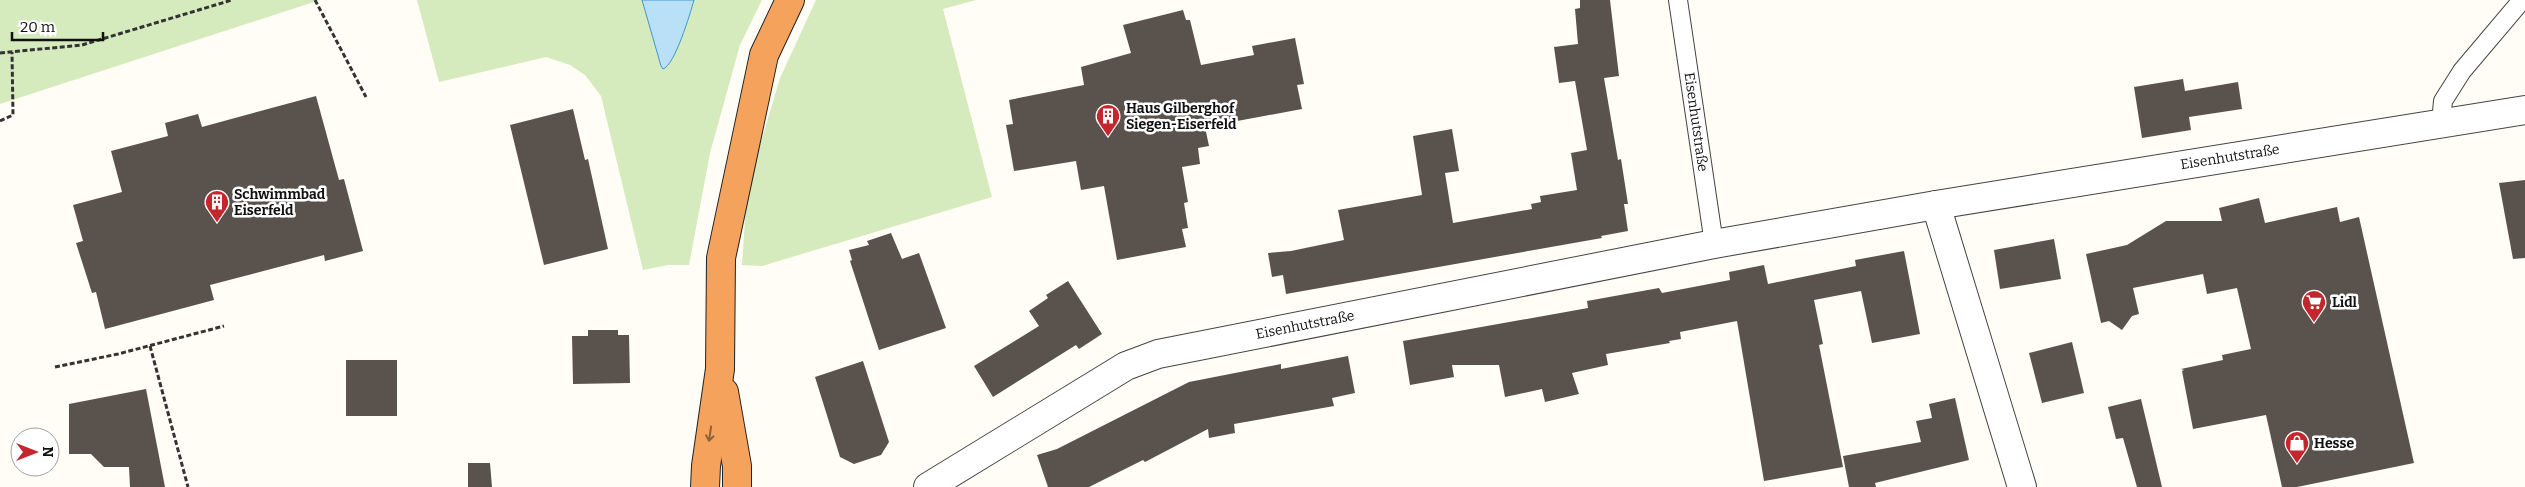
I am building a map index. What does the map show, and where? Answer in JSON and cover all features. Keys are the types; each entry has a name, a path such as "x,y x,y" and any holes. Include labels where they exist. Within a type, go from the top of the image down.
{"highway":[{"path":"705,487 706,466 720,368 721,258 764,55 790,0"},
{"path":"720,368 736,466 736,487"}],"street":[{"name":"Eisenhutstraße","path":"928,487 1126,366 1158,354 1714,244 1936,205 2441,122 2525,110"},
{"path":"1936,205 2022,487"}],"lane":[{"name":"Eisenhutstraße","path":"1678,0 1714,244"},
{"path":"2441,122 2443,101 2462,71 2522,0"}],"path":[{"path":"0,53 82,45 232,0"},
{"path":"316,0 366,96"},
{"path":"0,121 13,115 12,52"},
{"path":"54,367 150,346 224,326"},
{"path":"150,346 188,487"}],"green space":[{"path":"0,0 320,0 0,104"},
{"path":"417,0 762,0 740,45 710,153 689,265 668,265 643,270 601,96 585,75 570,65 546,57 439,82"},
{"path":"816,0 976,0 943,9 992,197 762,266 742,265 747,189 780,78"}],"water":[{"path":"642,0 694,0 677,49 668,65 663,69 661,66"}],"building":[{"path":"1580,0 1610,0 1619,76 1604,78 1618,160 1621,159 1628,204 1624,204 1628,231 1601,236 1602,238 1286,294 1283,275 1272,277 1268,253 1291,251 1344,240 1338,210 1422,195 1413,136 1452,129 1459,171 1445,173 1453,223 1532,209 1531,204 1541,202 1540,196 1577,190 1571,153 1587,150 1575,81 1559,83 1554,47 1578,44 1575,9 1580,8"},
{"name":"Haus Gilberghof Siegen-Eiserfeld","path":"1183,10 1186,20 1190,20 1201,65 1254,55 1252,46 1295,38 1304,84 1297,85 1302,109 1205,127 1209,146 1198,148 1200,164 1182,167 1188,202 1184,203 1188,228 1182,229 1186,247 1117,260 1104,186 1081,190 1076,161 1014,171 1006,125 1013,124 1009,100 1084,85 1081,67 1131,53 1123,25"},
{"path":"2183,79 2185,91 2238,82 2242,109 2189,117 2191,130 2142,138 2134,87"},
{"name":"Schwimmbad Eiserfeld","path":"316,96 339,180 344,179 363,251 325,261 324,255 210,285 214,300 105,329 96,292 92,293 76,243 83,241 73,205 122,192 111,151 168,136 165,123 198,114 202,127"},
{"path":"573,109 585,160 588,159 608,249 544,265 510,125"},
{"path":"2525,180 2525,258 2513,259 2499,183"},
{"name":"Lidl","path":"2259,198 2265,223 2337,207 2340,222 2359,217 2414,463 2297,487 2282,487 2266,415 2193,429 2182,371 2184,370 2181,369 2223,360 2222,355 2251,349 2237,288 2207,294 2203,274 2133,288 2139,314 2132,316 2122,330 2109,321 2101,323 2086,254 2127,245 2166,221 2222,221 2219,208"},
{"path":"891,233 902,259 919,253 946,328 879,350 850,261 852,260 849,250 869,245 867,241"},
{"path":"2054,239 2061,279 2000,289 1994,250"},
{"path":"1904,251 1920,334 1872,343 1861,291 1814,300 1823,344 1819,345 1843,467 1764,481 1737,321 1680,332 1681,339 1669,341 1670,343 1606,354 1608,365 1572,373 1579,394 1545,402 1542,389 1505,397 1499,365 1452,365 1454,377 1410,385 1403,341 1588,308 1587,301 1659,288 1662,293 1730,280 1729,272 1764,265 1768,284 1856,266 1855,260"},
{"path":"1068,281 1102,334 1079,349 1076,345 993,397 974,366 1039,326 1029,311 1048,298 1046,295"},
{"path":"588,330 618,330 618,335 629,335 630,383 573,384 572,336 588,336"},
{"path":"2072,342 2084,393 2042,403 2029,353"},
{"path":"1348,356 1355,393 1332,398 1334,406 1234,424 1235,433 1209,438 1208,429 1145,462 1143,460 1089,487 1048,487 1037,455 1057,449 1189,382 1281,364 1281,369"},
{"path":"346,360 397,360 397,416 346,416"},
{"path":"863,361 889,442 881,455 854,464 840,457 815,377"},
{"path":"146,389 165,487 130,487 129,467 104,467 91,454 69,454 69,404"},
{"path":"1955,398 1969,460 1875,483 1876,487 1849,487 1843,456 1921,442 1916,421 1932,418 1929,404"},
{"path":"2141,399 2162,487 2137,487 2123,438 2116,439 2108,407"},
{"path":"468,463 490,463 492,487 468,487"}],"place":[{"name":"Haus Gilberghof Siegen-Eiserfeld","path":"1108,137"},
{"name":"Schwimmbad Eiserfeld","path":"217,223"},
{"name":"Lidl","path":"2314,323"},
{"name":"Hesse","path":"2297,464"}]}
